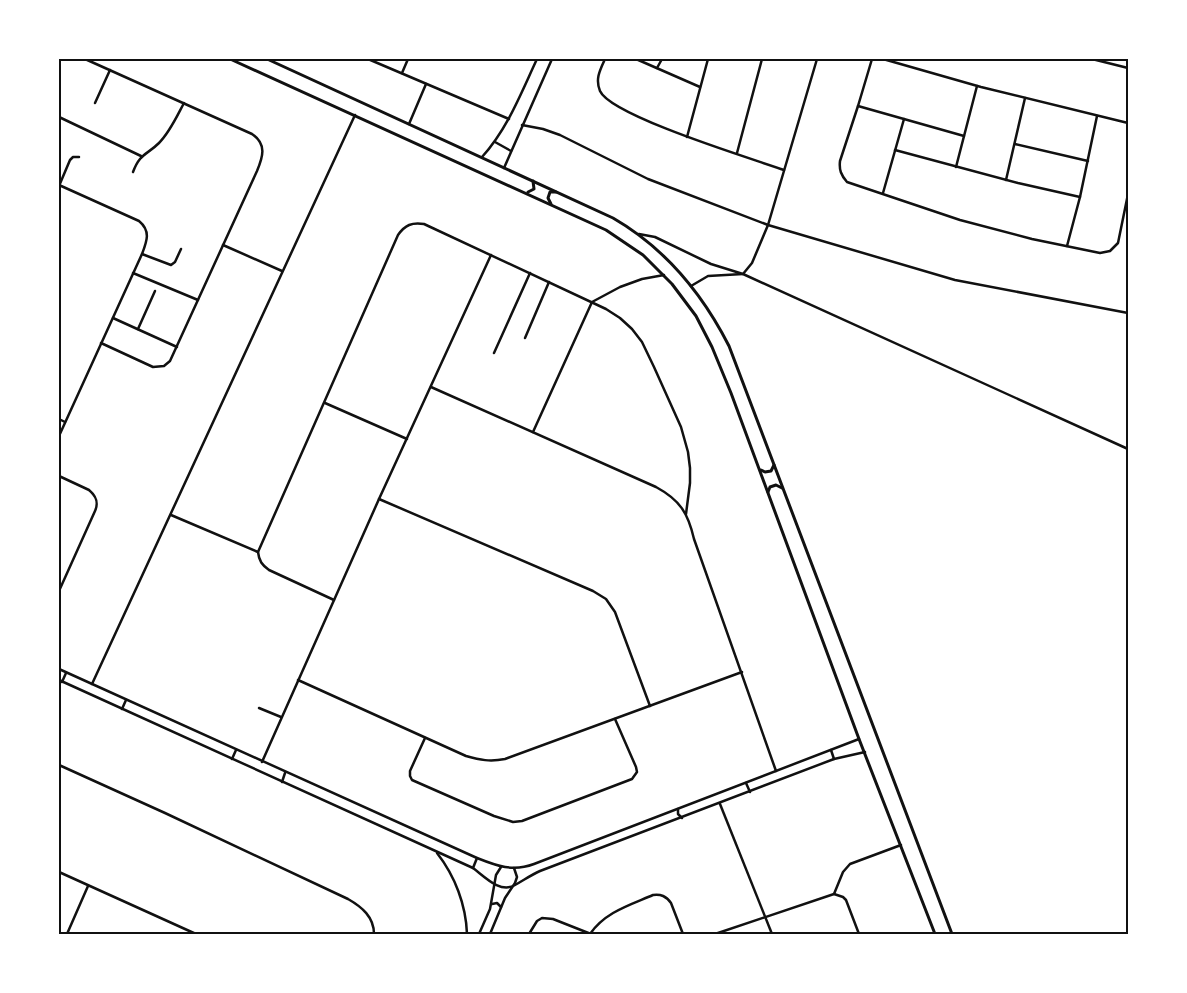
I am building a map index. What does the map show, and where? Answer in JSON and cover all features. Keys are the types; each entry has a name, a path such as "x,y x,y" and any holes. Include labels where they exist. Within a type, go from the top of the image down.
{"street":[{"path":"84,59 252,134 257,137 263,147 262,158 168,364 157,368 101,343"},
{"path":"230,59 587,220 619,238 664,275 684,300 706,334 731,393 859,739 935,934"},
{"path":"238,59 243,65"},
{"path":"267,59 613,218 639,234 669,260 703,300 729,346 952,934"},
{"path":"368,59 509,119"},
{"path":"402,74 408,59"},
{"path":"482,157 495,142 509,119 537,59"},
{"path":"504,168 552,59"},
{"path":"605,59 597,80 600,92 609,102 686,137 784,170"},
{"path":"636,59 700,87"},
{"path":"658,68 662,59"},
{"path":"686,137 708,59"},
{"path":"736,154 762,59"},
{"path":"691,286 708,276 743,274 752,263 768,225 817,59"},
{"path":"872,59 840,161 842,177 847,182 960,220 1032,239 1100,253 1110,251 1118,243 1128,194"},
{"path":"882,59 977,86 1128,123"},
{"path":"1092,59 1128,68"},
{"path":"95,103 110,70"},
{"path":"409,124 426,84"},
{"path":"956,167 977,86"},
{"path":"1006,180 1025,98"},
{"path":"133,172 142,156 159,144 165,136 184,103"},
{"path":"858,106 964,136"},
{"path":"92,684 355,115"},
{"path":"1066,246 1080,197 1097,116"},
{"path":"59,117 142,156"},
{"path":"883,193 904,119"},
{"path":"522,125 560,135 648,179 768,225 955,280 1128,313"},
{"path":"495,142 511,151"},
{"path":"1015,144 1088,160"},
{"path":"896,150 1006,180 1080,197"},
{"path":"59,436 147,240 147,234 142,224 59,185 71,158 79,157"},
{"path":"525,192 534,189 533,180"},
{"path":"551,204 548,198 549,194 559,192"},
{"path":"334,600 269,570 259,560 258,552 402,229 409,224 424,224 550,282 620,318 632,329 646,350 681,426 690,468 686,514"},
{"path":"639,234 655,237 711,264 743,274 1128,449"},
{"path":"223,246 282,271"},
{"path":"142,254 171,265 175,262 181,249"},
{"path":"262,762 379,499 491,255"},
{"path":"133,273 198,300"},
{"path":"494,353 530,273"},
{"path":"533,432 592,302 620,287 664,275"},
{"path":"524,338 550,282"},
{"path":"138,329 155,291"},
{"path":"113,318 177,347"},
{"path":"431,387 656,487 669,494 679,503 686,514 776,771"},
{"path":"325,403 407,439"},
{"path":"59,419 65,422"},
{"path":"758,467 764,472 768,472 773,469 774,465"},
{"path":"59,476 89,490 93,493 97,502 95,511 59,591"},
{"path":"768,493 770,487 782,488"},
{"path":"379,499 600,594 616,612 650,706"},
{"path":"171,515 258,552"},
{"path":"59,669 285,773 501,867 514,868 534,864 859,739"},
{"path":"66,672 60,681 473,868 495,884 504,887 514,886 537,872 720,804 834,759 865,752"},
{"path":"298,680 466,756 483,761 494,761 505,759 742,672"},
{"path":"122,709 126,700"},
{"path":"259,708 281,718"},
{"path":"425,738 410,771 412,780 494,816 513,822 522,821 632,779 635,776 636,767 614,719"},
{"path":"232,759 236,750"},
{"path":"831,750 834,759"},
{"path":"59,765 348,899 361,906 370,918 374,934"},
{"path":"282,782 285,773"},
{"path":"746,783 750,792"},
{"path":"720,804 772,934"},
{"path":"678,809 678,814 682,818"},
{"path":"669,813 673,817 672,822"},
{"path":"834,894 843,872 850,864 901,845"},
{"path":"436,852 446,866 458,891 464,908 468,934"},
{"path":"473,868 477,858"},
{"path":"534,864 532,869 537,872"},
{"path":"479,934 491,904 496,876 501,867"},
{"path":"490,934 508,894 514,886 517,877 514,868"},
{"path":"59,872 196,934"},
{"path":"67,934 88,886"},
{"path":"529,934 537,921 547,918 590,934 606,917 646,898 659,894 671,903 683,934"},
{"path":"715,934 834,894 839,894 846,900 859,934"},
{"path":"491,904 497,903 502,907"},
{"path":"180,934 183,928"}]}
